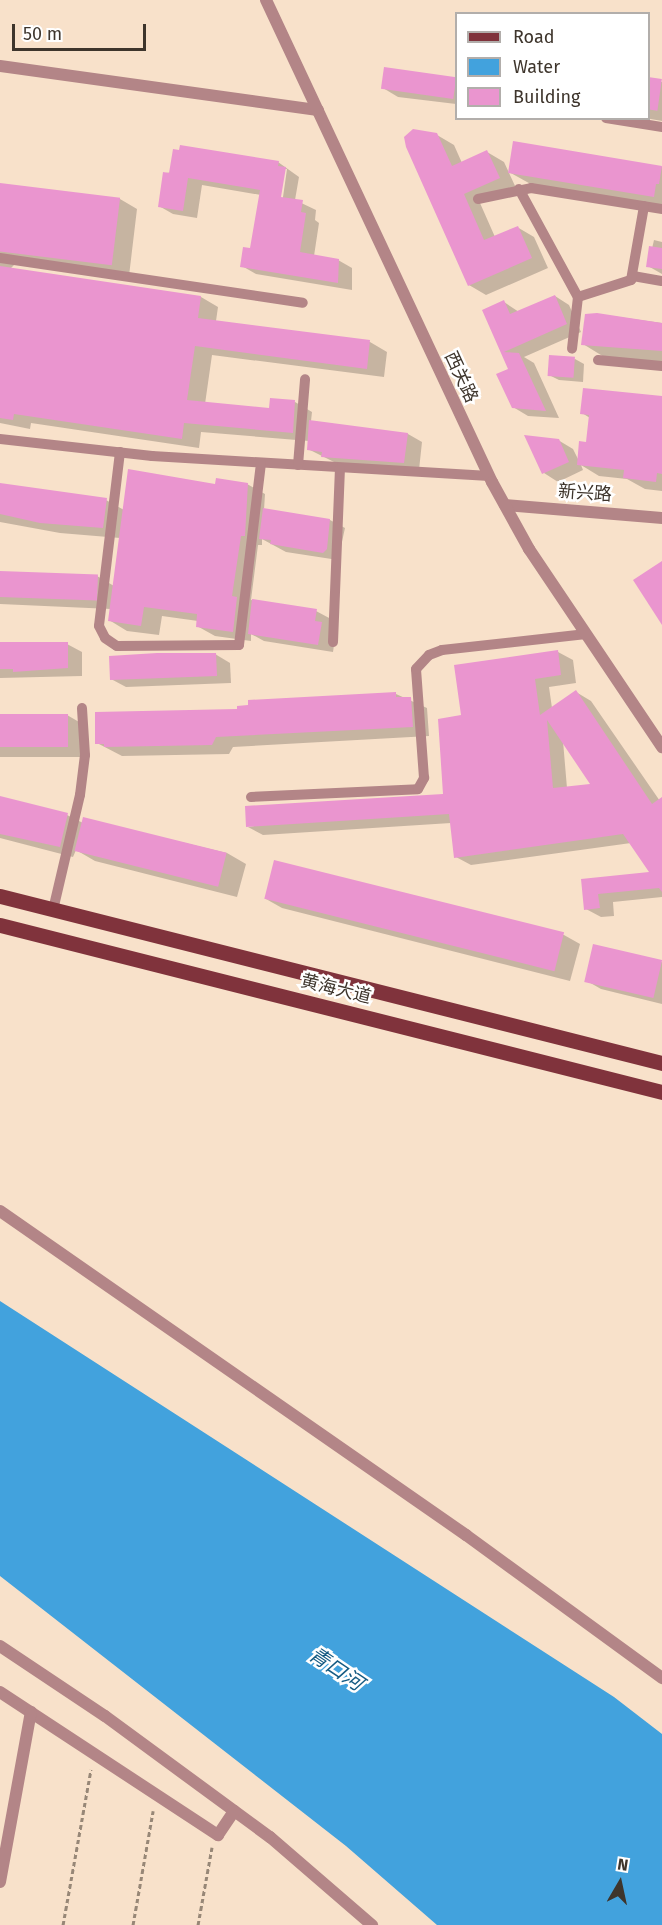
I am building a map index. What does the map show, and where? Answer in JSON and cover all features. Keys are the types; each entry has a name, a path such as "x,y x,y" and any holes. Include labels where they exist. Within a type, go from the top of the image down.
{"main road":[{"name":"黄海大道","path":"0,896 662,1062"},
{"name":"黄海大道","path":"0,925 662,1092"}],"street":[{"name":"西关路","path":"266,0 489,476 586,634 662,747"},
{"path":"0,66 318,110"},
{"name":"新兴路","path":"505,505 662,518"},
{"path":"0,1211 466,1535 662,1678"},
{"path":"0,1646 105,1716 234,1810 372,1925"},
{"path":"0,1692 218,1835 234,1810"},
{"path":"0,1882 31,1712"}],"lane":[{"path":"618,120 662,127"},
{"path":"478,199 519,189 662,209"},
{"path":"519,189 578,297 572,349"},
{"path":"578,297 625,284 633,276 644,206"},
{"path":"0,258 303,303"},
{"path":"633,276 662,281"},
{"path":"598,360 662,366"},
{"path":"297,465 305,379"},
{"path":"0,439 120,452 261,463 489,476"},
{"path":"120,452 99,626 105,638 117,646 238,645 261,463"},
{"path":"333,642 340,468"},
{"path":"251,797 418,789 424,778 416,669 429,655 442,650 586,634"},
{"path":"54,910 80,795 86,755 82,708"}],"path":[{"path":"63,1925 94,1754"},
{"path":"133,1925 156,1795"},
{"path":"198,1925 218,1835"}],"water":[{"name":"青口河","path":"0,1301 614,1697 662,1734 662,1925 437,1925 346,1846 0,1576"}],"building":[{"path":"384,67 455,77 453,99 381,89"},
{"path":"650,77 662,79 657,111 650,110"},
{"path":"413,129 437,133 452,166 487,150 500,178 464,194 484,240 518,226 532,258 468,286 406,147 404,137"},
{"path":"513,141 662,166 659,184 656,184 654,197 508,173"},
{"path":"180,145 279,161 278,166 286,167 281,197 303,200 301,212 306,213 300,252 339,259 338,283 240,267 243,247 250,248 260,190 188,178 183,211 158,207 163,172 169,173 173,149 179,150"},
{"path":"0,183 120,198 112,265 0,252"},
{"path":"649,246 662,248 662,269 646,267"},
{"path":"0,266 201,296 198,318 370,340 367,369 195,346 187,400 269,408 270,398 295,400 293,433 184,423 182,439 14,414 13,420 0,418"},
{"path":"555,295 567,324 504,352 519,353 546,411 512,408 496,374 508,369 482,310 504,300 510,314"},
{"path":"597,313 662,323 662,351 581,345 585,314"},
{"path":"549,355 575,357 573,378 548,376"},
{"path":"583,388 662,396 662,474 657,473 656,482 623,478 624,470 577,465 579,441 586,442 589,415 580,414"},
{"path":"309,420 408,433 404,463 321,457 322,452 307,450"},
{"path":"524,435 559,439 569,462 542,474"},
{"path":"128,469 215,484 216,478 248,483 245,536 241,536 232,596 237,597 233,632 196,627 197,614 144,607 141,626 108,621"},
{"path":"0,483 107,498 103,528 40,523 0,514"},
{"path":"263,508 330,519 327,549 323,553 270,544 271,540 259,539"},
{"path":"662,561 662,625 633,580"},
{"path":"0,571 98,574 97,600 0,597"},
{"path":"252,599 317,609 315,621 322,622 318,645 248,634"},
{"path":"0,642 68,642 68,668 13,672 13,669 0,669"},
{"path":"558,650 561,675 535,679 540,715 576,690 652,804 662,797 662,892 659,888 598,894 600,908 584,910 581,879 649,872 623,834 454,858 449,814 246,827 245,806 443,794 438,719 461,715 454,665","holes":["547,720 590,784 553,788"]},
{"path":"216,653 217,676 110,680 109,656"},
{"path":"396,692 396,697 411,697 413,727 216,737 212,745 104,747 104,744 95,744 95,712 237,709 237,706 248,705 248,700"},
{"path":"0,714 68,714 68,747 0,747"},
{"path":"0,796 68,813 60,847 0,834"},
{"path":"83,817 227,853 218,887 75,851"},
{"path":"274,860 564,932 554,971 264,899"},
{"path":"593,944 662,960 653,998 584,982"}]}
